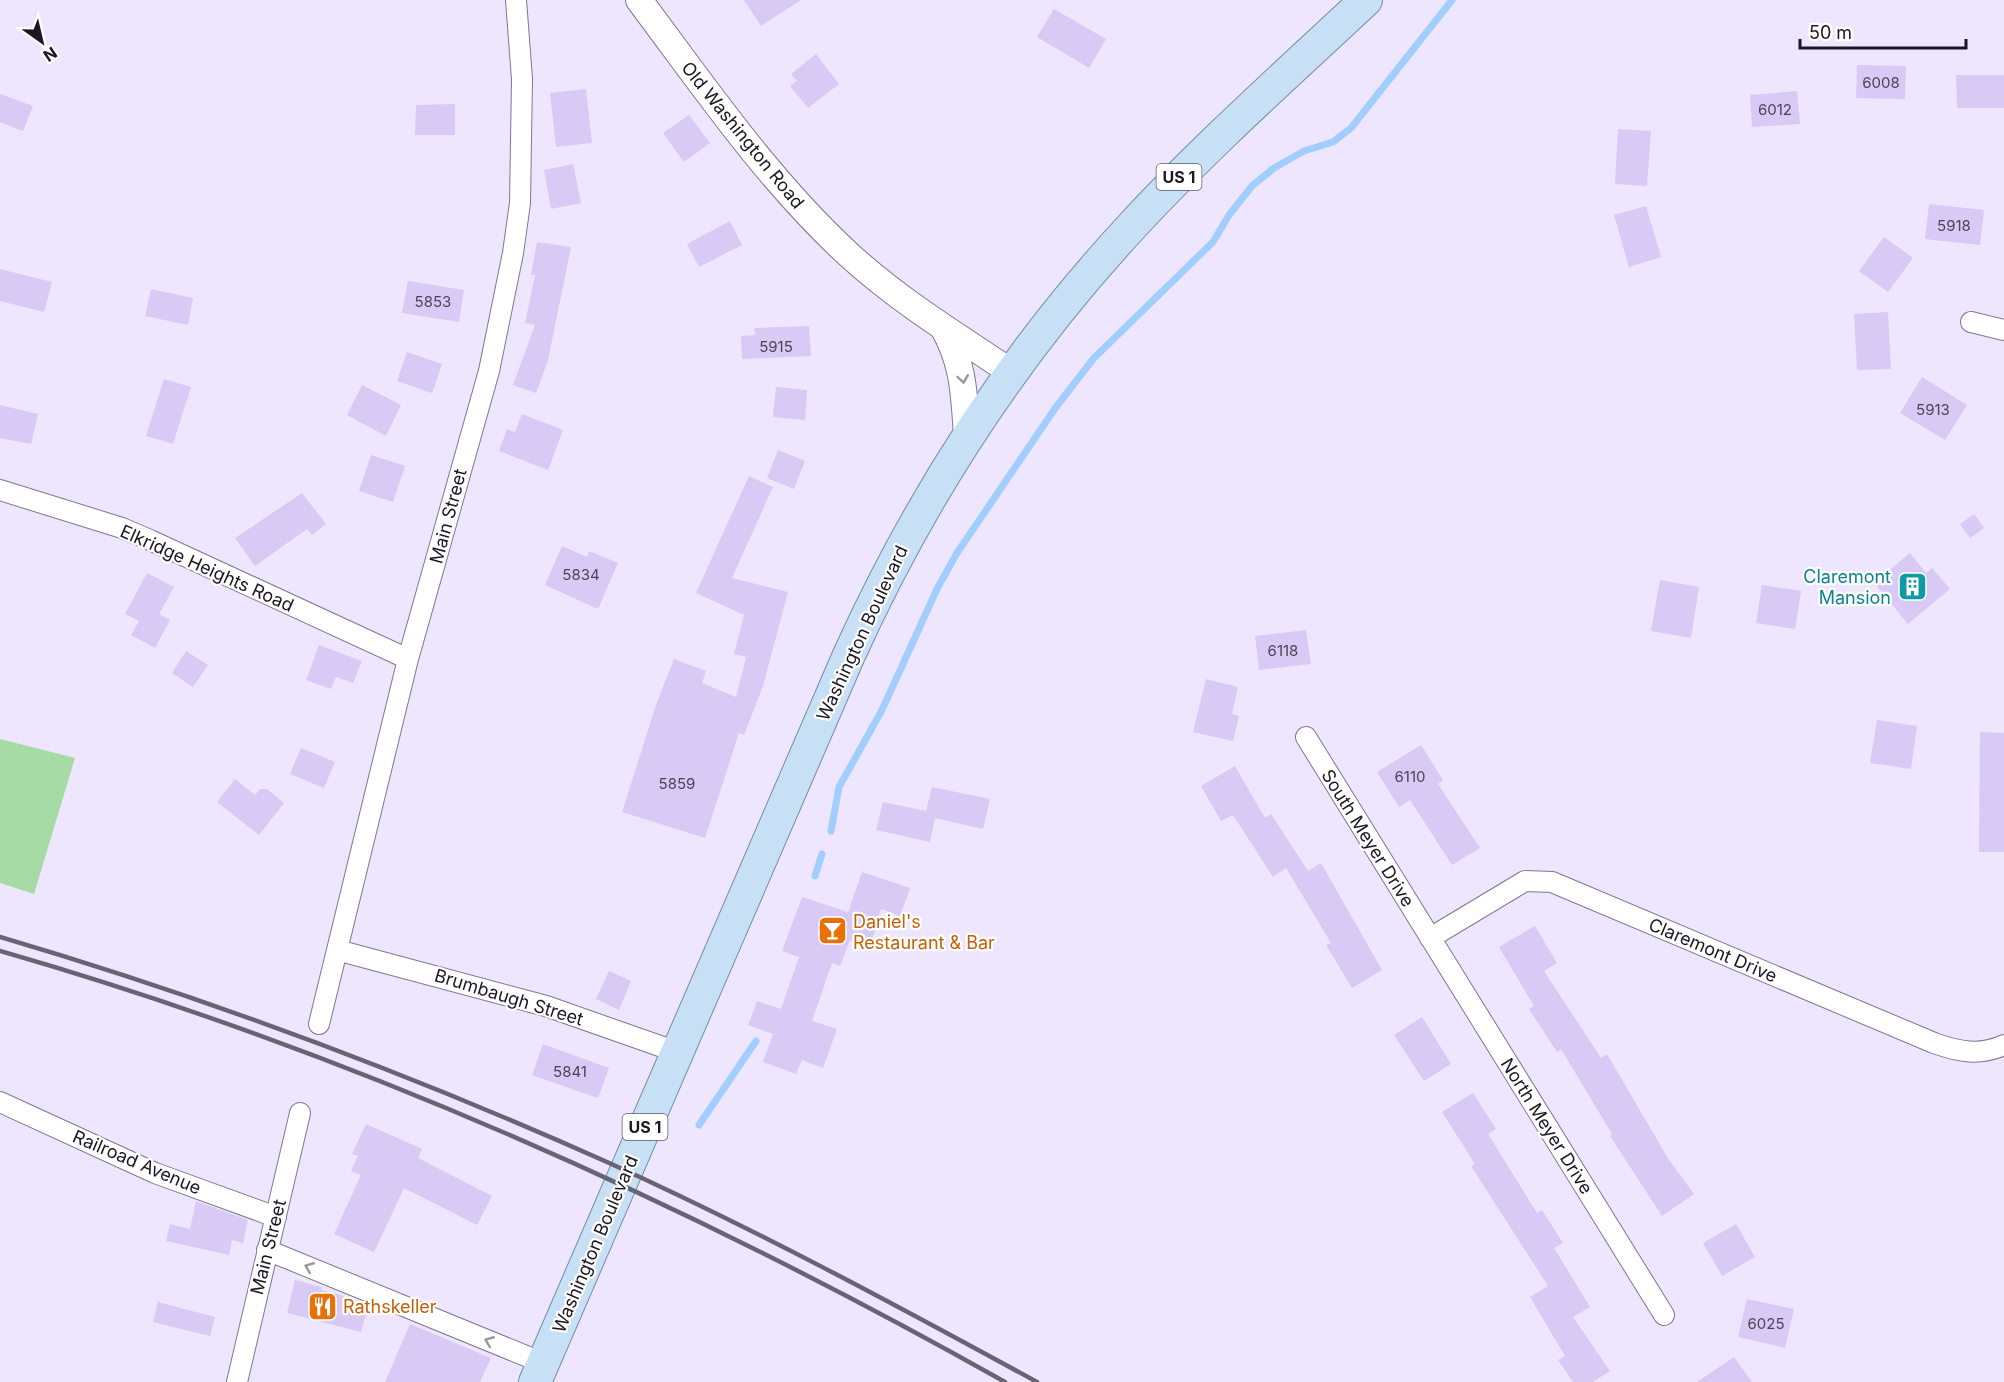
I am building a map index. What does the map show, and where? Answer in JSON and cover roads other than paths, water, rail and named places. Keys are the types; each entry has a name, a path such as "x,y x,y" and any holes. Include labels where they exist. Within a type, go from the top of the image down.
{"main road":[{"name":"Washington Boulevard","path":"539,1372 870,609 915,523 968,436 1011,372 1132,226 1366,0"}],"street":[{"name":"Main Street","path":"319,1024 408,659 489,371 513,253 520,203 522,79 516,0"},
{"name":"Old Washington Road","path":"639,0 768,171 802,209 849,255 943,327 1011,372"},
{"path":"1971,322 2004,330"},
{"name":"Old Washington Road","path":"943,327 956,350 963,375 968,436"},
{"name":"Elkridge Heights Road","path":"0,490 122,528 408,659"},
{"name":"South Meyer Drive","path":"1306,737 1430,938"},
{"name":"Claremont Drive","path":"1430,938 1525,881 1552,882 1956,1051 1975,1053 2004,1046"},
{"name":"North Meyer Drive","path":"1430,938 1664,1315"},
{"name":"Brumbaugh Street","path":"338,950 546,1006 677,1052"},
{"name":"Railroad Avenue","path":"0,1102 145,1168 276,1217"},
{"name":"Main Street","path":"237,1382 300,1113"},
{"path":"267,1250 539,1372"}],"waterway":[{"path":"831,831 839,787 882,710 937,589 957,553 1056,407 1094,358 1213,242 1229,215 1252,186 1274,168 1304,151 1333,142 1351,128 1452,0"},
{"path":"815,876 822,854"},
{"path":"699,1125 756,1041"}],"railway":[{"path":"0,937 154,986 307,1039 533,1130 662,1187 770,1240 1037,1382"},
{"path":"0,951 131,991 261,1036 515,1137 763,1253 1005,1382"}],"place":[{"name":"Claremont Mansion","path":"1912,586"},
{"name":"Daniel's Restaurant & Bar","path":"832,931"},
{"name":"Rathskeller","path":"322,1306"}]}
